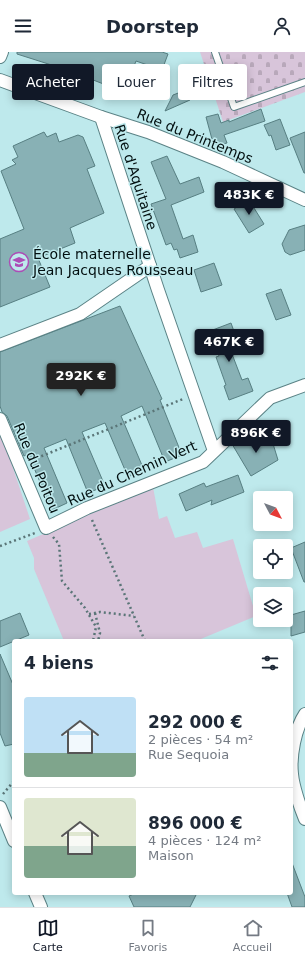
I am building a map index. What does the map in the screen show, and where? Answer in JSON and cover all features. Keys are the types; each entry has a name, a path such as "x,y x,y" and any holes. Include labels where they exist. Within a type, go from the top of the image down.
{"street":[{"path":"0,57 2,52"},
{"name":"Rue du Printemps","path":"0,80 101,117 138,128 216,159 305,200"},
{"name":"Rue d'Aquitaine","path":"101,117 150,266 214,451"},
{"path":"0,345 80,314 150,266"},
{"name":"Rue du Chemin Vert","path":"46,528 87,508 203,462 270,398 305,385"},
{"name":"Rue du Poitou","path":"0,419 46,528"},
{"path":"293,746 305,714"},
{"path":"293,776 302,798 305,818"},
{"path":"0,807 12,836"},
{"path":"37,895 41,906"}],"lane":[{"path":"215,52 234,107 305,82"}],"path":[{"path":"19,465 194,394"},
{"path":"87,508 144,639"},
{"path":"0,546 46,528 59,544 62,581 86,608 96,627 93,639"},
{"path":"89,614 100,612 134,616"},
{"path":"95,613 100,633 98,639"},
{"path":"0,798 12,783"}],"green space":[{"path":"200,52 305,52 305,92 223,122 216,100 247,100 247,64 204,64"},
{"path":"0,429 30,519 0,532"},
{"path":"153,487 159,519 167,516 175,538 197,532 203,548 233,539 253,606 253,617 201,639 63,639 34,569 34,558 27,541"}],"building":[{"path":"17,52 162,52 168,54 164,64 145,64 136,61 135,64 102,64 102,83 94,80 94,64 48,64 17,54"},
{"path":"178,93 178,100 190,100 165,111 173,95"},
{"path":"261,109 265,121 224,135 227,143 219,145 213,143 206,117 218,114 221,123 229,120 229,122"},
{"path":"280,119 290,145 276,150 271,135 269,136 264,125"},
{"path":"44,132 47,137 56,133 59,142 78,135 83,137 95,166 87,169 104,213 70,228 75,243 38,258 50,287 0,307 0,239 24,229 1,171 16,164 12,160 18,157 13,146"},
{"path":"305,132 305,173 304,173 290,138"},
{"path":"167,156 180,184 199,177 204,192 171,205 183,239 193,235 198,252 180,258 177,249 174,250 171,243 166,245 151,204 166,199 151,162"},
{"path":"249,200 264,224 249,233 234,209"},
{"path":"305,225 305,250 290,255 285,252 282,244 289,230"},
{"path":"214,263 222,285 201,292 194,270"},
{"path":"281,289 291,315 276,320 266,294"},
{"path":"120,306 162,399 160,400 182,455 165,462 142,406 121,416 144,470 128,477 105,423 82,432 105,486 88,493 66,439 44,448 67,503 52,510 28,454 24,456 7,416 2,412 0,406 0,352"},
{"path":"231,323 236,337 227,341 242,380 248,378 253,391 229,400 224,386 226,385 216,357 219,356 210,331"},
{"path":"270,434 278,460 251,476 232,444 242,435 251,445"},
{"path":"238,475 244,492 211,505 212,500 186,511 179,494 204,483 206,487"},
{"path":"305,542 305,582 293,553 293,547"},
{"path":"305,611 305,632 291,636 291,627 293,627 293,614"},
{"path":"20,613 29,635 19,639 12,639 12,642 0,647 0,621"},
{"path":"0,654 12,682 12,744 5,746 0,733"},
{"path":"293,866 305,897 305,907 292,907 288,895 293,895"},
{"path":"196,895 190,907 134,907 129,896"}],"place":[{"name":"École maternelle Jean Jacques Rousseau","path":"19,262"}]}
